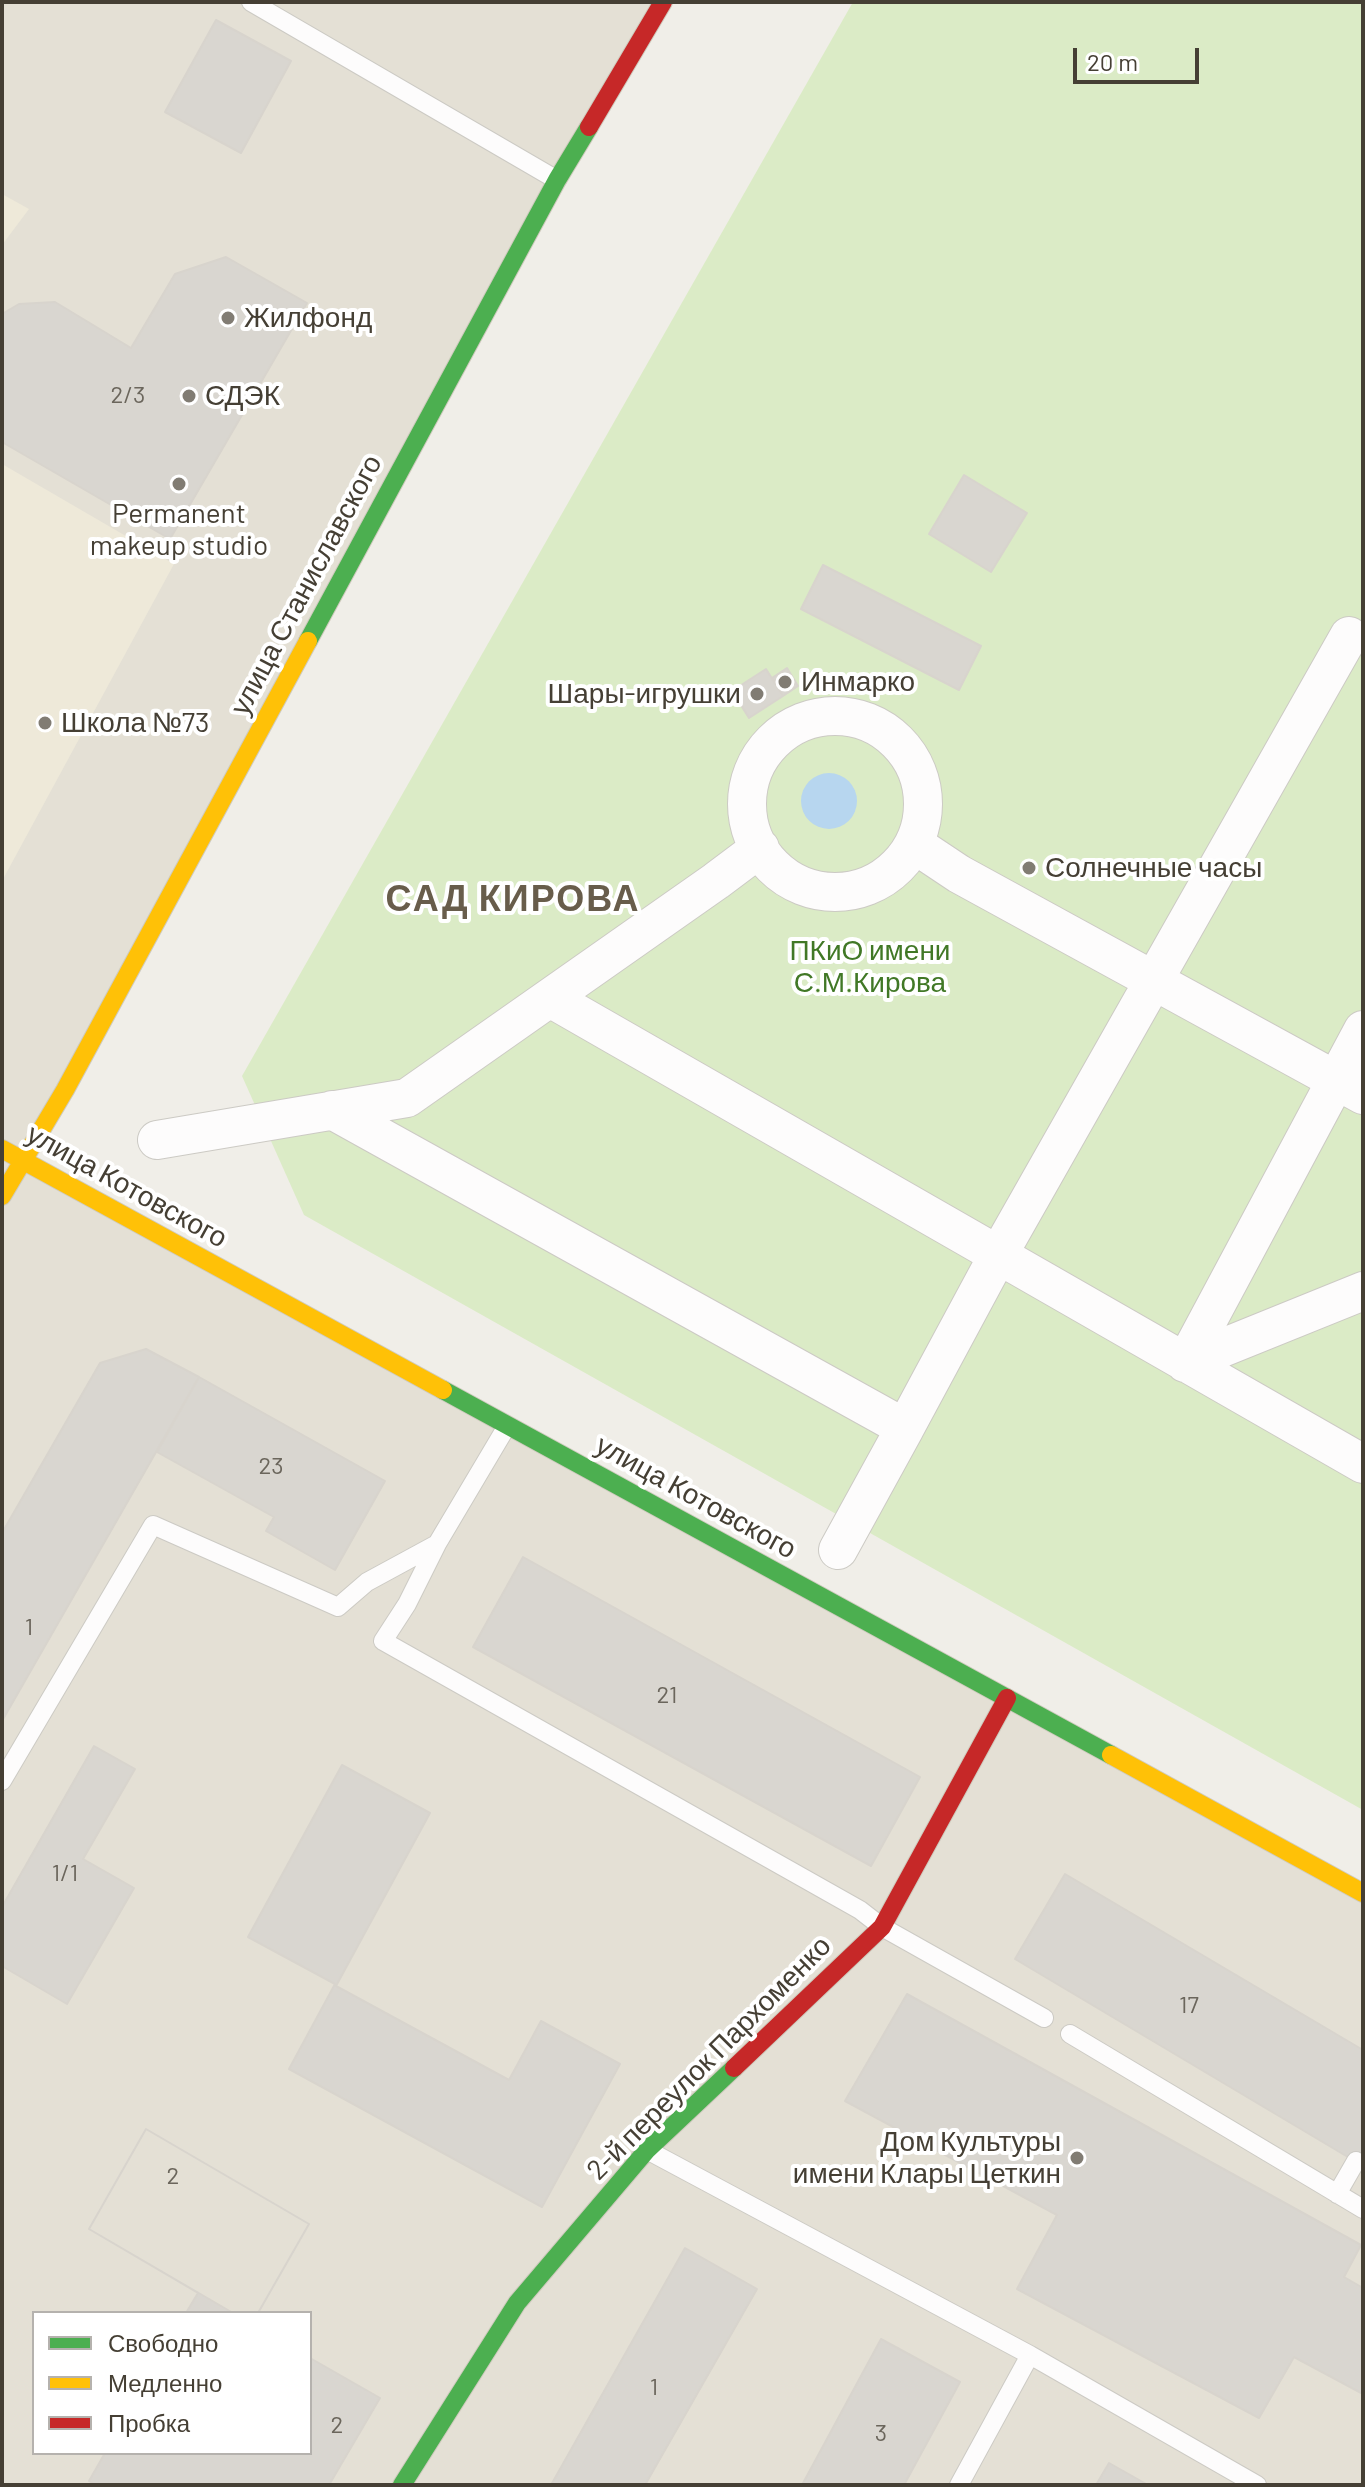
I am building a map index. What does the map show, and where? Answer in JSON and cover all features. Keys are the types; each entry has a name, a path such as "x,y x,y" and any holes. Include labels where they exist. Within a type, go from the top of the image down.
{"main road":[{"name":"улица Станиславского","path":"2,1196 65,1090 557,180 663,2"},
{"name":"улица Котовского","path":"2,1149 1363,1893"},
{"name":"2-й переулок Пархоменко","path":"402,2485 517,2303 647,2150 882,1927 1007,1698"}],"street":[{"path":"838,1550 997,1257 1349,636"},
{"path":"845,716 875,724 897,741 914,763 923,790 923,818 914,844 897,867 874,883 847,891 819,890 793,881 771,864 760,848 754,838 747,808 750,778 764,750 786,730 815,717 845,716"},
{"path":"914,844 959,874 1349,1087"},
{"path":"157,1140 407,1098 760,848"},
{"path":"550,998 997,1257 1363,1464"},
{"path":"1185,1363 1349,1087 1363,1030"},
{"path":"332,1110 905,1428"},
{"path":"1185,1363 1363,1291"}],"lane":[{"path":"251,2 557,180"},
{"path":"507,1426 383,1641 860,1910 882,1927 1044,2018"},
{"path":"2,1781 153,1525 338,1607 367,1582 437,1544"},
{"path":"1070,2034 1363,2209"},
{"path":"647,2150 1030,2355 1257,2485"},
{"path":"1337,2194 1356,2161"},
{"path":"959,2485 1030,2355"}],"shaded area":[{"path":"2,2 663,2 22,1160 1363,1893 1363,2485 2,2485"},
{"path":"2,194 29,209 2,245"},
{"name":"Школа №73","path":"2,464 174,564 2,881"}],"green space":[{"name":"ПКиО имени С.М.Кирова","path":"853,2 1363,2 1363,1810 304,1215 242,1076"}],"water":[{"path":"829,773 849,781 857,801 849,821 829,829 809,821 801,801 809,781"}],"building":[{"path":"216,20 291,61 241,153 165,112"},
{"path":"226,257 307,303 170,539 2,442 2,314 19,304 55,302 131,348 175,274"},
{"path":"964,475 1027,513 991,572 929,534"},
{"path":"823,565 981,646 959,690 801,609"},
{"name":"Инмарко","path":"787,668 798,686 783,696 772,678"},
{"name":"Шары-игрушки","path":"766,669 783,696 749,718 732,691"},
{"path":"146,1349 199,1377 2,1721 2,1533 100,1363"},
{"path":"199,1377 385,1481 335,1570 266,1531 274,1517 157,1452"},
{"path":"523,1557 920,1777 871,1866 473,1647"},
{"path":"94,1746 135,1769 83,1859 134,1888 67,2004 2,1966 2,1907"},
{"path":"342,1765 430,1813 336,1986 509,2080 541,2021 620,2064 542,2207 289,2069 335,1984 248,1937"},
{"path":"1065,1874 1363,2050 1363,2166 1015,1959"},
{"name":"Дом Культуры имени Клары Цеткин","path":"907,1994 1361,2245 1344,2277 1363,2288 1363,2394 1294,2357 1259,2418 1017,2289 1057,2215 845,2101"},
{"path":"146,2129 309,2224 259,2311 187,2311 198,2293 89,2229"},
{"path":"146,2129 309,2224 259,2311 230,2311 89,2229"},
{"path":"685,2248 757,2289 645,2485 551,2485"},
{"path":"881,2339 960,2382 904,2485 802,2485"},
{"path":"312,2359 380,2398 329,2485 96,2485 89,2481 104,2455 312,2455"},
{"path":"1109,2463 1148,2485 1096,2485"}],"traffic: fast":[{"path":"308,641 557,180 589,127"},
{"path":"443,1390 1111,1755"},
{"path":"402,2485 517,2303 647,2150 734,2068"}],"traffic: slow":[{"path":"2,1196 65,1090 308,641"},
{"path":"2,1149 443,1390"},
{"path":"1111,1755 1363,1893"}],"traffic: jam":[{"path":"589,127 663,2"},
{"path":"734,2068 882,1927 1007,1698"}],"place":[{"name":"Жилфонд","path":"228,318"},
{"name":"СДЭК","path":"189,396"},
{"name":"Permanent makeup studio","path":"179,484"},
{"name":"Инмарко","path":"785,682"},
{"name":"Шары-игрушки","path":"757,694"},
{"name":"Школа №73","path":"45,723"},
{"name":"Солнечные часы","path":"1029,868"},
{"name":"Дом Культуры имени Клары Цеткин","path":"1077,2158"}],"district":[{"name":"САД КИРОВА","path":"513,899"}]}
